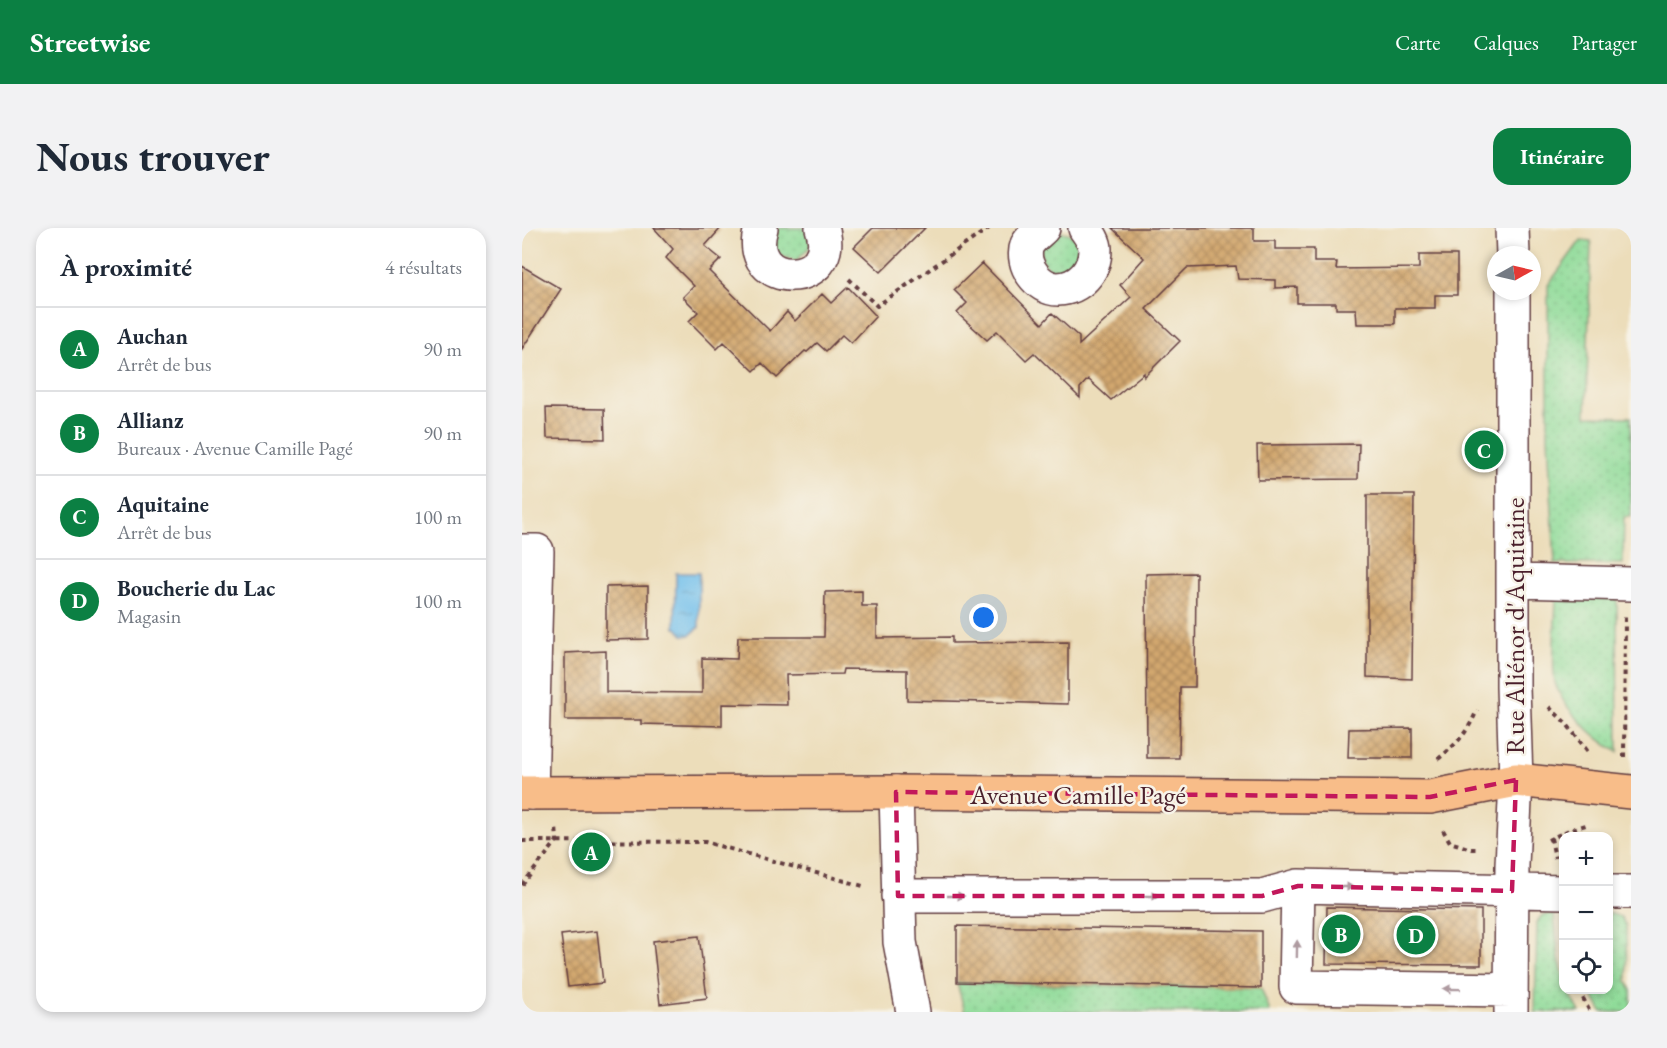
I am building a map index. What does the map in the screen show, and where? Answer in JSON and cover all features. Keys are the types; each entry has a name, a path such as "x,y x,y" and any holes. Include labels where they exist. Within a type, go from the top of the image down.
{"main road":[{"name":"Avenue Camille Pagé","path":"536,793 896,792 1430,797 1516,780 1628,780"}],"street":[{"path":"760,228 758,250 763,260 779,274 790,276 810,270 818,262 822,240"},
{"path":"1043,228 1027,244 1025,261 1035,279 1055,289 1078,284 1092,268 1095,247 1085,228"},
{"path":"1512,228 1513,246"},
{"name":"Rue Aliénor d'Aquitaine","path":"1511,1001 1516,780 1513,581 1514,300"},
{"path":"522,551 537,551 536,793"},
{"path":"1513,581 1628,584"},
{"path":"896,792 900,942 913,1012"},
{"path":"898,896 1262,896 1298,886 1559,892"},
{"path":"1298,886 1296,987 1511,1001"},
{"path":"1613,892 1631,892"}],"path":[{"path":"822,240 877,306 989,228"},
{"path":"1628,584 1628,780"},
{"path":"536,793 557,842"},
{"path":"522,841 705,842 898,896"},
{"path":"522,885 557,842"},
{"path":"1581,994 1590,1012"}],"highlighted area":[{"path":"1516,780 1512,891 1298,886 1262,896 898,896 896,792 1430,797"}],"green space":[{"path":"777,228 806,228 811,246 796,261 775,254"},
{"path":"1061,232 1075,238 1081,252 1075,266 1061,272 1047,266 1041,252 1047,238"},
{"path":"1581,240 1591,241 1586,416 1631,417 1631,517 1624,517 1623,564 1555,564 1548,438 1548,285"},
{"path":"1556,592 1617,593 1618,752 1578,719 1556,686 1553,655"},
{"path":"1554,914 1559,958 1559,994 1570,994 1580,1012 1535,1012 1537,922 1542,915"},
{"path":"1613,914 1621,917 1626,926 1627,981 1631,991 1631,1012 1602,1012 1592,994 1613,994"},
{"path":"957,983 1261,988 1270,1012 965,1012"}],"water":[{"path":"676,573 699,573 699,628 689,635 683,635 675,628"}],"building":[{"path":"654,228 721,228 705,246 721,259 709,271 770,331 787,312 795,321 822,294 831,303 848,287 876,316 851,343 842,335 826,351 817,343 807,352 805,351 777,378 762,363 754,371 724,342 717,349 689,321 698,312 683,297 694,286 666,258 673,249"},
{"path":"873,228 925,228 881,272 854,247"},
{"path":"1112,228 1254,228 1254,241 1275,241 1275,249 1314,249 1314,262 1337,262 1336,269 1419,268 1419,255 1457,255 1457,295 1435,295 1435,308 1395,308 1395,324 1357,324 1356,309 1336,309 1336,303 1297,303 1297,287 1275,288 1275,280 1238,279 1236,266 1187,268 1146,309 1180,341 1144,377 1144,373 1111,400 1088,379 1080,388 1080,398 1034,353 1026,360 997,331 987,340 957,313 967,303 954,290 982,263 1042,324 1052,313 1079,337 1079,345 1131,297 1120,285 1144,258"},
{"path":"522,266 561,289 522,349"},
{"path":"546,408 604,409 605,439 547,438"},
{"path":"1359,444 1358,479 1258,480 1257,445"},
{"path":"1367,495 1414,495 1412,679 1367,677"},
{"path":"1196,573 1195,687 1180,687 1179,758 1147,758 1146,574"},
{"path":"648,586 648,639 606,640 606,587"},
{"path":"862,591 862,606 877,606 877,638 952,637 952,643 1068,642 1068,704 907,700 907,670 843,669 842,674 786,675 787,705 722,704 722,726 641,724 641,720 565,720 565,653 606,651 606,692 702,693 702,658 737,659 738,637 824,637 825,592"},
{"path":"1412,728 1412,758 1348,758 1349,729"},
{"path":"1327,907 1481,910 1481,965 1326,964"},
{"path":"957,926 1261,931 1261,988 957,982"},
{"path":"597,931 603,983 568,987 561,935"},
{"path":"699,936 707,998 660,1004 653,941"}],"place":[{"name":"Aquitaine","path":"1484,450"},
{"name":"Auchan","path":"591,852"},
{"name":"Allianz","path":"1341,934"},
{"name":"Boucherie du Lac","path":"1416,935"}]}
